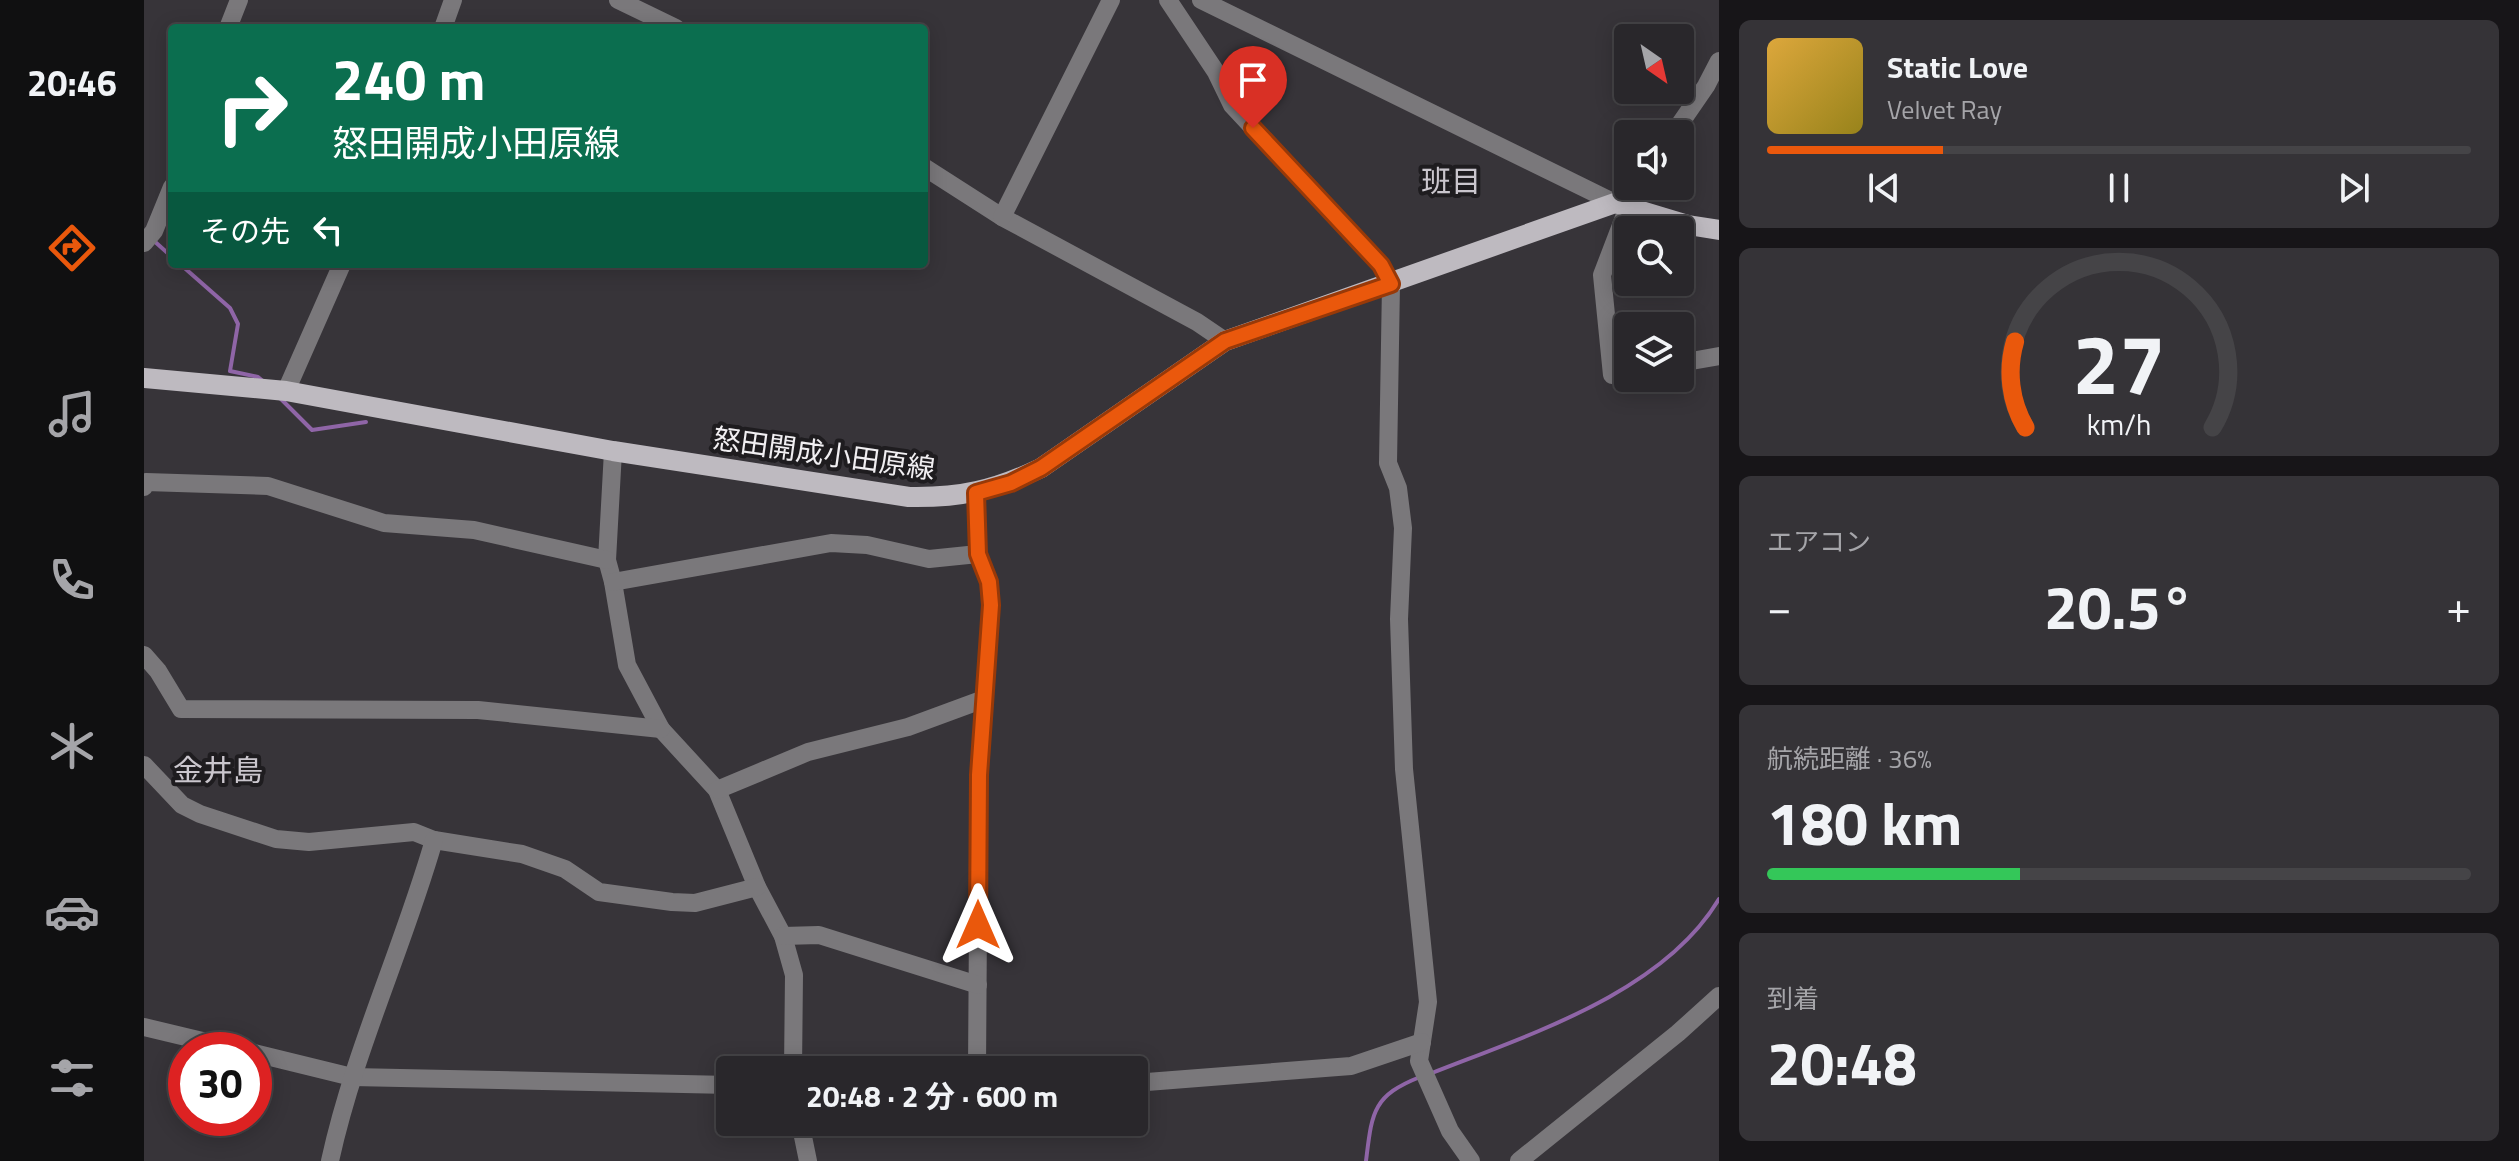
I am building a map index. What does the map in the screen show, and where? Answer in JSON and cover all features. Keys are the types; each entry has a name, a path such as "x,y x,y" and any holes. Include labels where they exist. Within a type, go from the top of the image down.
{"main road":[{"name":"怒田開成小田原線","path":"144,378 284,390 613,451 909,497 947,498 1011,483 1041,468 1225,341 1621,205"},
{"path":"1621,205 1688,225 1719,230"}],"street":[{"path":"230,24 239,0"},
{"path":"444,24 453,0"},
{"path":"618,0 668,24"},
{"path":"1002,217 1111,0"},
{"path":"1168,0 1216,72 1232,105 1381,265 1391,284 1388,463 1398,488 1403,528 1399,619 1404,769 1428,1002 1420,1051 1432,1090 1450,1131 1471,1161"},
{"path":"1201,0 1621,205"},
{"path":"1683,120 1719,61"},
{"path":"928,170 1002,217 1197,322 1225,341"},
{"path":"1614,375 1602,275 1621,205 1626,200"},
{"path":"144,243 168,210"},
{"path":"284,390 340,268"},
{"path":"1694,360 1719,356"},
{"path":"613,451 607,560 627,665 661,729 717,790 757,887 783,936 794,975 793,1056"},
{"path":"144,487 146,482 268,486 384,523 474,530 535,541 607,560"},
{"path":"976,493 978,554 989,582 991,605 979,775 977,1056"},
{"path":"613,582 831,543 867,545 929,559 978,554"},
{"path":"144,655 158,671 181,709 478,710 661,729"},
{"path":"717,790 808,752 908,727 984,699"},
{"path":"144,765 182,805 276,839 309,842 414,832 434,840 522,854 565,869 599,892 672,902 695,903 757,887"},
{"path":"330,1161 352,1077 418,897 434,840"},
{"path":"783,936 819,935 978,985"},
{"path":"1519,1161 1678,1033 1719,996"},
{"path":"144,1027 168,1033"},
{"path":"1148,1082 1351,1066 1420,1051"},
{"path":"272,1057 352,1077 716,1085"},
{"path":"803,1136 808,1161"}],"waterway":[{"path":"153,240 168,253"},
{"path":"185,268 230,308 238,324 230,371 258,377 264,382"},
{"path":"279,397 312,430 366,422"},
{"path":"1432,1073 1550,1026 1629,985 1664,960 1695,932 1719,899"},
{"path":"1366,1161 1377,1108 1392,1091 1420,1077"}],"district":[{"name":"班目","path":"1451,181"},
{"name":"金井島","path":"218,770"}],"route":[{"path":"978,925 979,775 991,605 989,582 978,554 976,493 1011,483 1041,468 1109,424 1225,341 1391,284 1381,265 1253,128"}]}
